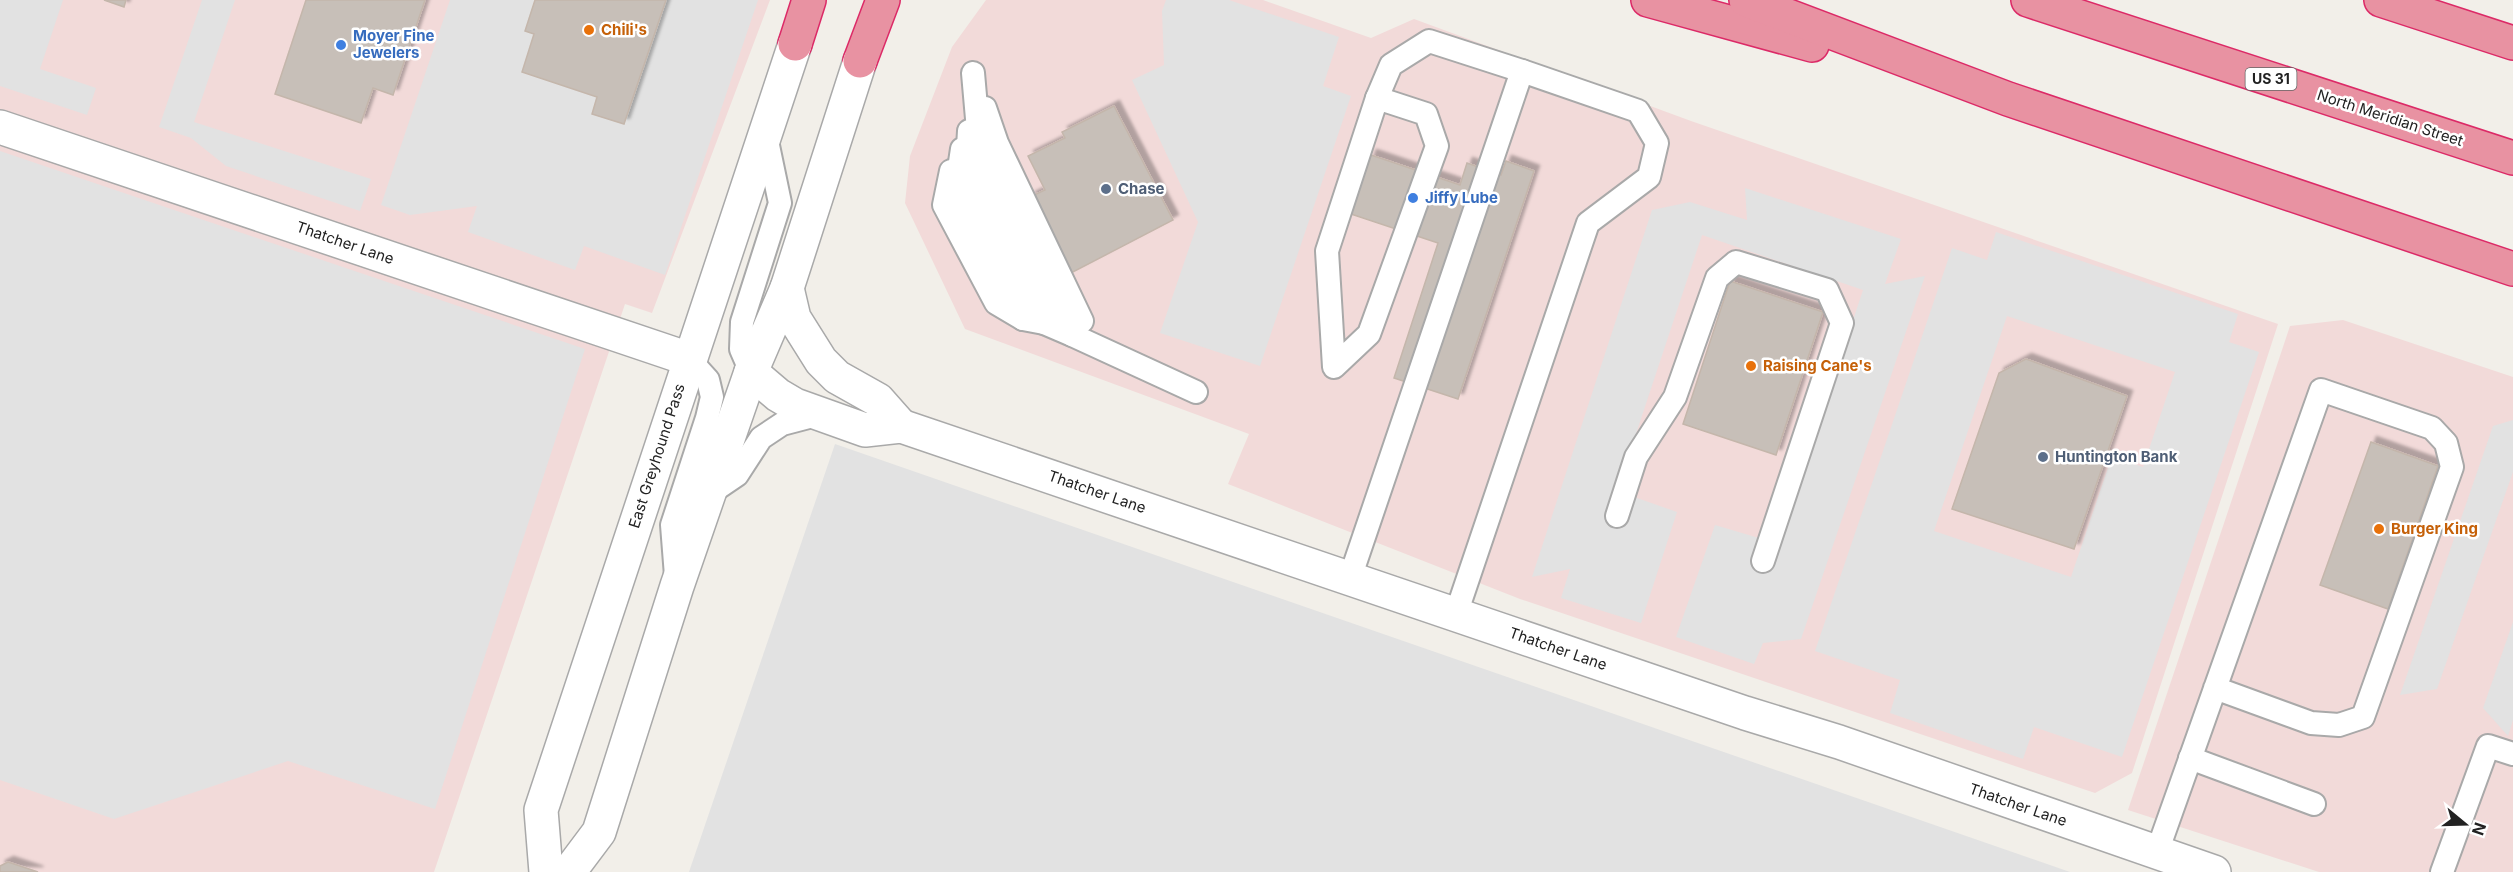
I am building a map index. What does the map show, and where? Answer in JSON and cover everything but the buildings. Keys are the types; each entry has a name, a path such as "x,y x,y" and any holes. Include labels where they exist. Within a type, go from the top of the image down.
{"highway":[{"path":"795,44 810,0"},
{"path":"860,61 883,0"},
{"path":"1648,0 2008,99"},
{"path":"1746,0 2008,99 2513,269"},
{"name":"North Meridian Street","path":"2028,0 2513,158"},
{"path":"2381,0 2513,43"}],"street":[{"name":"East Greyhound Pass","path":"546,872 541,810 795,44"},
{"path":"569,872 599,832 677,586 751,372 787,288 860,61"},
{"name":"Thatcher Lane","path":"0,127 689,359"},
{"name":"Thatcher Lane","path":"787,288 794,318 821,361 837,377 878,400 901,426"},
{"name":"Thatcher Lane","path":"751,372 778,395 795,405 865,430 901,426 1736,710 1839,742 2214,872"}],"lane":[{"path":"1377,98 1426,114 1437,146 1369,334 1334,367 1327,251 1377,98 1391,65 1429,41 1638,111 1657,143 1648,177 1588,223 1456,614"},
{"path":"1350,578 1522,71"},
{"path":"973,73 967,163 1034,321"},
{"path":"973,73 944,205 996,303 1196,392"},
{"path":"973,73 980,153 1072,335"},
{"path":"973,73 997,143 1094,346"},
{"path":"751,372 741,349 742,322 780,203 766,134"},
{"path":"1617,516 1636,457 1675,397 1717,278 1736,262 1827,290 1842,323 1763,561"},
{"path":"677,586 672,525 712,397 708,380 689,359"},
{"path":"2157,852 2214,688 2321,390 2432,428 2446,443 2452,467 2363,717 2339,725 2311,723 2214,688"},
{"path":"709,494 737,475 761,438 782,424 819,414"},
{"path":"2442,872 2488,746 2513,754"},
{"path":"2190,758 2314,804"}],"shaded area":[{"path":"0,0 770,0 652,313 625,304 434,872 0,872"},
{"path":"0,0 63,0 40,69 96,88 87,115 0,86"},
{"path":"202,0 235,0 194,122 371,179 360,211 226,166 191,138 159,127"},
{"path":"450,0 758,0 665,275 584,246 575,270 468,232 477,206 410,215 381,205"},
{"path":"986,0 1263,0 1371,38 1414,19 1691,121 2278,324 2132,773 2095,793 1520,599 1228,484 1249,434 965,329 905,203 910,156 952,47"},
{"path":"1166,0 1229,0 1339,37 1323,86 1351,96 1260,366 1160,333 1198,222 1132,80 1164,65 1162,11"},
{"path":"0,151 585,349 435,809 288,761 114,819 0,780"},
{"path":"1745,188 1901,239 1885,284 1925,276 1801,639 1763,643 1754,664 1676,637 1715,525 1779,544 1863,290 1702,235 1617,491 1677,512 1641,623 1561,598 1570,569 1532,577 1652,210 1690,202 1747,220"},
{"path":"1996,232 2238,314 2229,342 2259,352 2122,757 2034,727 2023,759 1890,713 1900,680 1815,651 1952,248 1987,260","holes":["2007,316 2175,372 2143,467 2112,456 2071,577 1934,531"]},
{"path":"2343,320 2513,377 2513,872 2319,872 2128,810 2290,326"},
{"path":"2513,420 2513,472 2437,689 2400,695 2493,426"},
{"path":"835,444 2070,872 689,872"},
{"path":"2513,622 2513,720 2508,736 2483,708"}],"place":[{"name":"Chili's","path":"589,30"},
{"name":"Moyer Fine Jewelers","path":"341,45"},
{"name":"Chase","path":"1106,189"},
{"name":"Jiffy Lube","path":"1413,198"},
{"name":"Raising Cane's","path":"1751,366"},
{"name":"Huntington Bank","path":"2043,457"},
{"name":"Burger King","path":"2379,529"}]}
